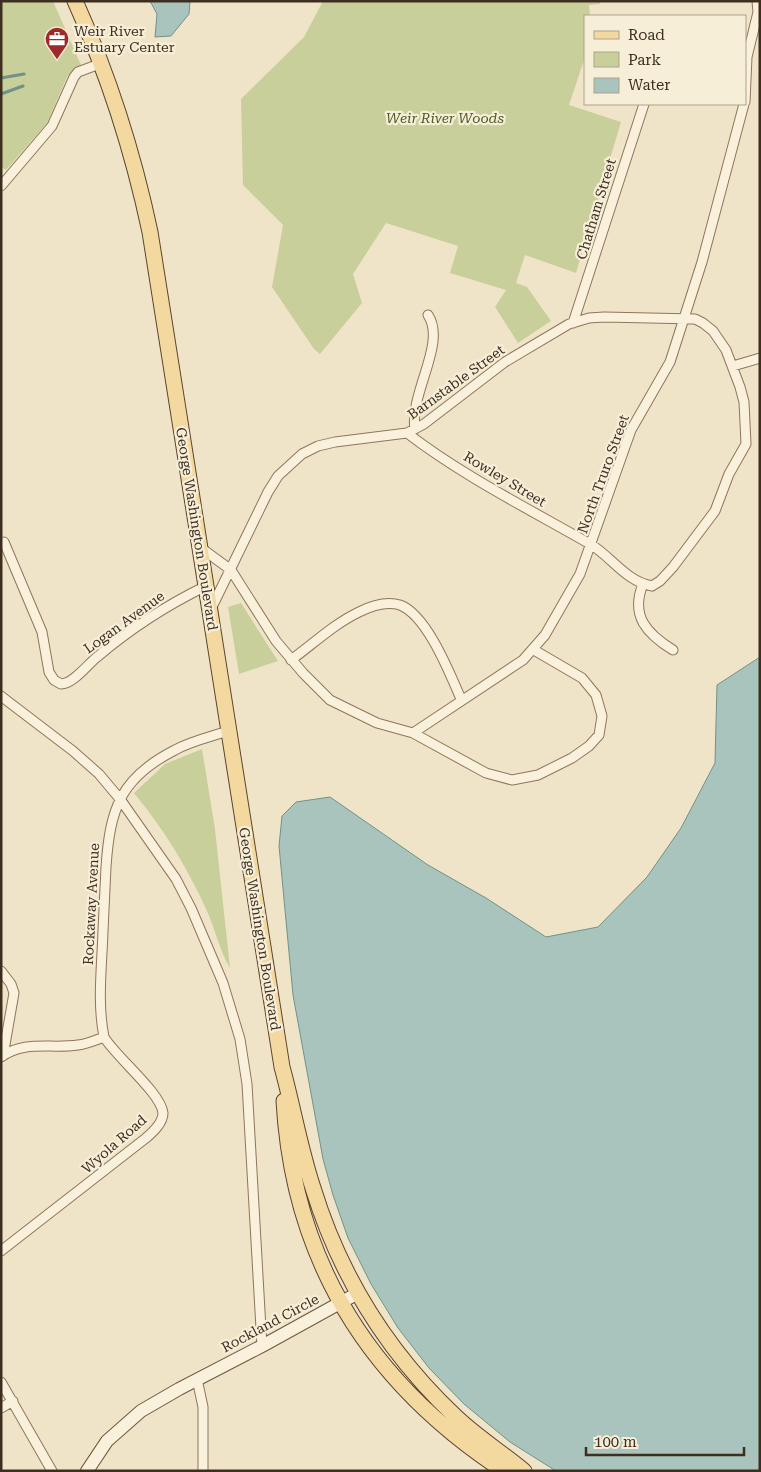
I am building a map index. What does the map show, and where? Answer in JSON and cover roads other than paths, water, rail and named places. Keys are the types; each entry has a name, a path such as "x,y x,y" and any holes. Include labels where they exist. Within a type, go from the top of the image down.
{"main road":[{"name":"George Washington Boulevard","path":"75,1 102,63 127,138 150,232 282,1067 315,1196 332,1242 358,1294 394,1348 428,1388 470,1429 524,1471"},
{"name":"George Washington Boulevard","path":"282,1067 286,1138 299,1205 315,1250 341,1302 372,1350 409,1395 453,1436 504,1471"}],"street":[{"name":"North Truro Street","path":"746,56 758,12 757,1"},
{"path":"1,186 52,126 78,72 102,63"},
{"name":"Chatham Street","path":"574,322 644,105"},
{"name":"North Truro Street","path":"413,733 461,699 503,676 534,650 566,601 592,545 631,430 667,368 702,262 744,105"},
{"path":"411,432 419,388 434,342 434,326 428,315"},
{"name":"Barnstable Street","path":"210,611 268,492 278,476 296,459 318,446 335,442 411,432 504,362 574,322 589,318 611,316 695,319 713,331 726,350 733,366 744,402 746,444 729,474 715,511 673,567 660,581 652,586 643,584"},
{"path":"733,366 760,358"},
{"name":"Rowley Street","path":"411,432 465,471 592,545 612,563 643,584"},
{"name":"Logan Avenue","path":"4,542 42,632 49,672 54,680 60,684 71,680 113,643 167,606 206,586"},
{"path":"200,548 230,570 260,618 291,660 330,700 378,724 413,733 486,773 512,780 538,775 572,758 589,746 599,735 602,716 596,696 582,678 534,650"},
{"path":"643,584 637,597 641,620 658,639 673,650"},
{"path":"291,660 325,633 359,612 387,603 401,605 419,620 428,633 461,699"},
{"path":"1,696 73,751 99,774 120,799 159,852 191,908 223,983 238,1032 247,1084 262,1346"},
{"name":"Rockaway Avenue","path":"104,1037 100,1020 100,994 108,835 111,819 129,785 146,768 162,757 193,742 228,731"},
{"path":"1,971 11,984 14,993 2,1056"},
{"path":"2,1056 14,1049 40,1046 78,1046 104,1037"},
{"name":"Wyola Road","path":"1,1251 146,1138 161,1121 163,1112 157,1100 117,1055 104,1037"},
{"name":"Rockland Circle","path":"87,1471 101,1448 120,1428 153,1404 358,1294"},
{"path":"197,1379 203,1407 203,1471"},
{"path":"1,1382 52,1471"},
{"path":"1,1408 13,1401"}],"water":[{"path":"150,1 190,1 189,14 171,36 155,37 157,14"},
{"path":"760,657 760,1471 556,1471 510,1442 464,1404 429,1368 398,1328 371,1284 348,1238 323,1159 293,995 279,846 282,816 296,802 330,797 428,865 486,898 546,937 598,927 647,877 681,828 715,763 717,685"}],"waterway":[{"path":"1,78 24,74"},
{"path":"1,94 23,86"}],"place":[{"name":"Weir River Estuary Center","path":"57,60"}],"park label":[{"name":"Weir River Woods","path":"445,118"}]}
